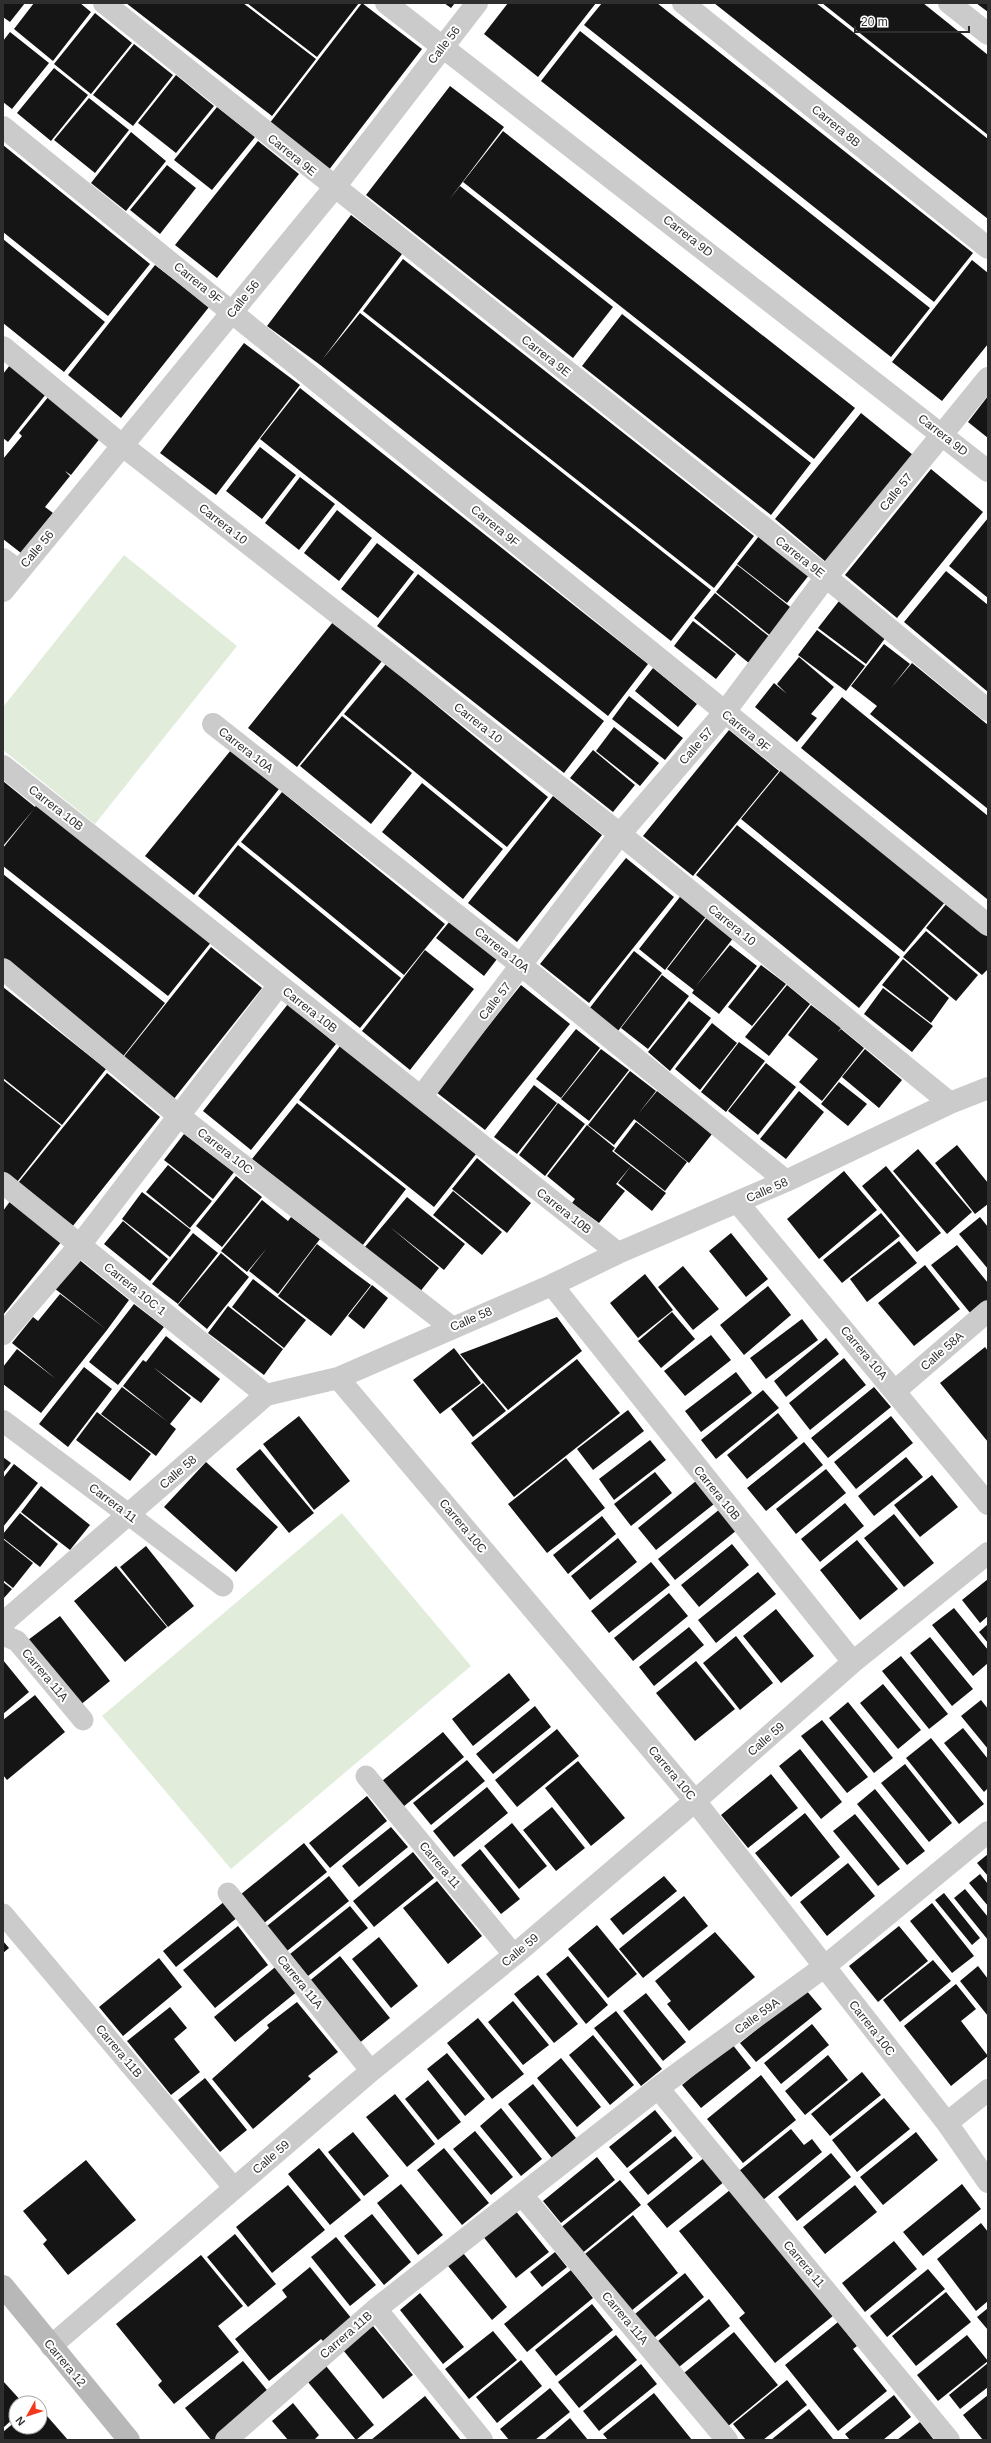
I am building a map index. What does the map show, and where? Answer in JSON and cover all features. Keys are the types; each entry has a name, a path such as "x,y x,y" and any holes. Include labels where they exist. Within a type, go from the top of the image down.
{"main road":[{"name":"Carrera 12","path":"6,2298 51,2346 123,2438"}],"street":[{"name":"Carrera 9E","path":"104,3 334,188 826,577 988,710"},
{"name":"Carrera 9D","path":"386,3 943,434 988,471"},
{"name":"Calle 56","path":"3,591 11,565 123,446 334,188 476,3"},
{"name":"Carrera 8B","path":"683,3 988,248"},
{"path":"949,3 988,34"},
{"name":"Carrera 9F","path":"3,127 233,311 724,713 988,925"},
{"name":"Carrera 10","path":"3,347 123,446 620,834 950,1103"},
{"name":"Calle 57","path":"421,1097 522,966 620,834 724,713 826,577 988,378"},
{"name":"Carrera 10A","path":"213,724 522,966 786,1181"},
{"name":"Carrera 10B","path":"3,766 618,1253"},
{"name":"Carrera 10C","path":"3,969 179,1116 451,1327"},
{"path":"3,1334 80,1245 279,985"},
{"name":"Calle 58","path":"3,1623 266,1395 338,1378 451,1327 552,1286 618,1253 738,1203 950,1103 988,1088"},
{"name":"Carrera 10C 1","path":"3,1183 266,1395"},
{"name":"Carrera 10A","path":"738,1203 988,1504"},
{"name":"Carrera 10B","path":"552,1286 853,1662"},
{"name":"Calle 58A","path":"895,1391 988,1311"},
{"name":"Carrera 10C","path":"338,1378 695,1801 947,2123 988,2182"},
{"name":"Carrera 11","path":"3,1420 129,1515"},
{"name":"Calle 59","path":"51,2346 371,2071 514,1955 695,1801 853,1662 988,1553"},
{"name":"Calle 59A","path":"376,2309 658,2088 824,1967 988,1832"},
{"name":"Carrera 11","path":"658,2088 949,2440"},
{"path":"947,2123 988,2090"},
{"name":"Carrera 11A","path":"522,2195 727,2440"},
{"name":"Carrera 11B","path":"226,2440 376,2309 482,2440"}],"lane":[{"name":"Carrera 11","path":"129,1515 223,1586"},
{"name":"Carrera 11A","path":"3,1635 17,1641 83,1720"},
{"name":"Carrera 11","path":"366,1776 514,1955"},
{"name":"Carrera 11A","path":"228,1893 371,2071"},
{"name":"Carrera 11B","path":"3,1914 234,2188"}],"green space":[{"path":"124,555 237,646 95,824 3,750 3,707"},
{"path":"342,1513 471,1666 231,1869 102,1716"}],"building":[{"path":"3,3 25,3 10,22 3,17"},
{"path":"34,3 80,3 91,12 53,61 14,29"},
{"path":"126,3 243,3 316,59 272,116"},
{"path":"247,3 359,3 317,57"},
{"path":"362,3 422,49 328,171 269,124"},
{"path":"444,3 455,3 451,8"},
{"path":"508,3 596,3 538,77 484,34"},
{"path":"602,3 657,3 973,253 934,302 584,25"},
{"path":"714,3 816,3 848,28 988,139 988,219"},
{"path":"822,3 923,3 988,55 988,135"},
{"path":"976,3 988,3 988,12"},
{"path":"95,13 132,43 91,94 54,64"},
{"path":"580,31 930,308 891,357 541,81"},
{"path":"10,32 49,63 12,109 3,102 3,41"},
{"path":"134,44 173,75 133,126 93,95"},
{"path":"54,68 88,95 51,141 17,113"},
{"path":"176,75 214,106 176,153 138,123"},
{"path":"450,86 504,127 449,200 460,186 613,307 573,358 366,195"},
{"path":"89,98 129,130 95,173 54,140"},
{"path":"217,107 255,137 212,190 174,160"},
{"path":"503,131 855,408 814,459 463,182"},
{"path":"131,132 166,161 126,211 91,183"},
{"path":"258,141 299,174 217,278 175,245"},
{"path":"3,145 150,264 108,316 3,232"},
{"path":"167,165 196,188 160,234 130,210"},
{"path":"351,215 402,254 322,360 360,313 711,590 671,641 319,364 267,326"},
{"path":"3,239 105,322 64,372 3,323"},
{"path":"403,259 754,536 714,588 363,311"},
{"path":"972,260 988,273 988,344 942,401 892,362"},
{"path":"155,265 209,307 121,418 68,375"},
{"path":"622,314 811,463 771,515 582,366"},
{"path":"244,343 300,385 216,495 160,453"},
{"path":"10,365 46,394 8,442 3,438 3,374"},
{"path":"300,388 648,664 608,716 260,439"},
{"path":"49,396 101,437 71,475 65,471 70,476 45,507 53,513 21,553 3,539 3,459 22,436 19,433"},
{"path":"988,396 988,438 968,422"},
{"path":"861,413 913,455 826,562 775,519"},
{"path":"260,447 296,475 262,519 226,491"},
{"path":"931,469 983,512 897,618 845,575"},
{"path":"300,477 335,504 299,550 265,523"},
{"path":"337,510 372,538 339,581 304,553"},
{"path":"988,518 988,598 949,566"},
{"path":"759,536 809,575 787,603 737,564"},
{"path":"377,543 414,572 378,618 341,589"},
{"path":"737,565 794,610 772,637 716,592"},
{"path":"946,571 988,605 988,692 904,622"},
{"path":"418,574 604,721 564,773 377,626"},
{"path":"715,593 771,638 750,664 694,618"},
{"path":"839,601 886,637 866,664 818,628"},
{"path":"693,621 736,654 716,679 674,646"},
{"path":"333,622 382,661 297,767 248,728"},
{"path":"817,630 865,666 846,691 798,655"},
{"path":"884,644 910,664 891,688 912,663 988,725 988,809 870,714 877,706 851,686"},
{"path":"799,657 834,687 811,714 817,718 797,742 755,707 774,683 787,694 777,684"},
{"path":"386,664 548,797 507,847 344,714"},
{"path":"653,668 697,704 678,727 635,691"},
{"path":"629,696 683,738 665,760 612,719"},
{"path":"842,697 988,816 987,899 801,748"},
{"path":"342,716 412,773 371,824 300,766"},
{"path":"614,727 659,763 640,786 596,751"},
{"path":"729,730 779,771 693,876 643,836"},
{"path":"231,750 279,789 194,895 145,856"},
{"path":"593,750 635,785 613,812 570,778"},
{"path":"782,769 945,902 904,952 741,819"},
{"path":"3,781 35,807 38,803 212,941 168,996 3,866 3,848 34,809 3,846"},
{"path":"422,783 503,849 463,899 382,832"},
{"path":"282,792 445,924 404,975 241,842"},
{"path":"553,796 602,835 517,942 468,903"},
{"path":"737,825 900,957 859,1008 696,875"},
{"path":"238,845 401,978 360,1028 198,896"},
{"path":"626,858 674,897 589,1003 540,964"},
{"path":"3,874 165,1003 121,1059 3,965"},
{"path":"683,893 708,914 665,970 639,949"},
{"path":"947,903 988,937 988,969 982,975 926,928"},
{"path":"708,916 734,937 696,986 730,945 757,966 719,1014 692,993 694,990 667,969"},
{"path":"450,921 497,959 484,976 436,938"},
{"path":"926,931 978,975 956,1001 903,957"},
{"path":"211,947 262,988 173,1100 122,1059"},
{"path":"425,950 474,989 410,1070 362,1031"},
{"path":"634,951 662,973 618,1031 589,1009"},
{"path":"903,959 949,998 931,1023 882,985"},
{"path":"761,965 786,984 752,1026 728,1007"},
{"path":"662,975 689,996 648,1049 621,1028"},
{"path":"521,985 570,1024 485,1130 436,1092"},
{"path":"787,985 810,1004 769,1056 745,1037"},
{"path":"3,987 106,1069 62,1125 3,1078"},
{"path":"883,988 933,1026 912,1052 864,1014"},
{"path":"689,1001 711,1018 670,1071 648,1052"},
{"path":"288,1004 336,1044 251,1150 203,1111"},
{"path":"811,1005 841,1028 838,1032 841,1029 864,1048 822,1101 799,1082 818,1059 788,1035"},
{"path":"712,1023 737,1043 700,1090 675,1069"},
{"path":"576,1029 600,1048 561,1098 536,1079"},
{"path":"739,1042 765,1061 726,1112 701,1092"},
{"path":"340,1046 476,1154 434,1207 299,1100"},
{"path":"601,1049 629,1070 589,1121 561,1099"},
{"path":"865,1049 902,1080 879,1108 842,1077"},
{"path":"766,1063 796,1087 758,1135 728,1111"},
{"path":"630,1071 656,1091 614,1145 588,1125"},
{"path":"107,1073 160,1117 72,1227 18,1183"},
{"path":"3,1080 61,1126 17,1182 3,1171"},
{"path":"839,1082 867,1104 848,1126 821,1104"},
{"path":"534,1085 557,1103 517,1154 494,1137"},
{"path":"657,1091 712,1134 689,1163 634,1119"},
{"path":"799,1091 824,1112 786,1159 760,1139"},
{"path":"297,1103 406,1189 362,1246 252,1159"},
{"path":"558,1103 585,1124 545,1176 519,1155"},
{"path":"636,1122 687,1162 665,1191 614,1151"},
{"path":"587,1125 615,1148 612,1151 631,1166 616,1184 625,1191 599,1223 572,1203 575,1199 547,1176"},
{"path":"184,1134 234,1172 213,1199 164,1160"},
{"path":"957,1145 988,1183 988,1204 975,1214 935,1163"},
{"path":"918,1149 972,1212 947,1234 893,1171"},
{"path":"477,1158 531,1203 507,1233 452,1189"},
{"path":"168,1165 212,1201 190,1228 146,1192"},
{"path":"631,1166 666,1193 652,1211 618,1183"},
{"path":"886,1166 941,1233 917,1252 862,1186"},
{"path":"844,1171 877,1210 819,1259 787,1219"},
{"path":"236,1176 262,1197 222,1247 196,1226"},
{"path":"453,1191 502,1232 482,1255 433,1215"},
{"path":"142,1192 191,1230 170,1257 122,1219"},
{"path":"407,1197 465,1244 444,1270 390,1227 439,1268 419,1293 364,1248"},
{"path":"11,1200 62,1241 3,1315 3,1211"},
{"path":"262,1200 288,1221 291,1217 320,1239 278,1294 249,1271 267,1248 247,1272 221,1251"},
{"path":"881,1213 900,1236 842,1283 823,1260"},
{"path":"980,1217 988,1227 988,1269 959,1234"},
{"path":"123,1221 168,1259 150,1281 104,1244"},
{"path":"193,1233 218,1253 178,1304 152,1284"},
{"path":"731,1233 768,1279 746,1297 709,1251"},
{"path":"899,1241 917,1263 867,1302 850,1279"},
{"path":"317,1244 371,1285 331,1336 278,1296"},
{"path":"957,1245 988,1283 988,1300 971,1314 931,1265"},
{"path":"221,1253 249,1277 207,1329 178,1305"},
{"path":"77,1258 129,1300 107,1330 54,1288"},
{"path":"925,1265 960,1309 914,1346 878,1303"},
{"path":"683,1266 719,1309 693,1330 658,1287"},
{"path":"645,1274 673,1310 638,1338 610,1303"},
{"path":"253,1279 306,1320 284,1348 232,1307"},
{"path":"372,1285 388,1298 364,1329 348,1316"},
{"path":"768,1286 791,1315 744,1355 720,1325"},
{"path":"60,1294 107,1330 41,1413 3,1384 3,1367 17,1349 56,1379 12,1343 33,1317 38,1321"},
{"path":"134,1304 164,1327 118,1385 89,1362"},
{"path":"228,1306 283,1349 264,1375 208,1333"},
{"path":"672,1312 695,1339 661,1368 638,1341"},
{"path":"557,1317 582,1351 508,1410 460,1354"},
{"path":"802,1319 818,1340 766,1379 750,1358"},
{"path":"711,1335 731,1360 685,1396 664,1371"},
{"path":"166,1336 220,1379 201,1403 153,1367 191,1398 170,1424 176,1429 156,1456 101,1414 122,1387 168,1422 123,1386 143,1360 146,1362"},
{"path":"826,1338 839,1354 786,1397 774,1381"},
{"path":"985,1347 988,1351 988,1442 940,1383"},
{"path":"454,1348 481,1383 440,1414 413,1380"},
{"path":"844,1358 866,1385 810,1430 789,1403"},
{"path":"577,1359 620,1413 514,1497 471,1443"},
{"path":"84,1367 112,1389 68,1447 39,1424"},
{"path":"736,1372 752,1393 701,1432 685,1411"},
{"path":"483,1383 506,1411 473,1437 451,1409"},
{"path":"874,1387 891,1407 828,1458 811,1438"},
{"path":"763,1390 779,1408 716,1459 701,1440"},
{"path":"628,1410 644,1431 593,1470 577,1449"},
{"path":"97,1412 151,1454 130,1481 76,1440"},
{"path":"778,1413 798,1438 747,1479 727,1455"},
{"path":"299,1416 350,1481 314,1510 263,1444"},
{"path":"891,1416 913,1443 856,1489 834,1462"},
{"path":"650,1440 666,1460 614,1500 599,1479"},
{"path":"804,1442 823,1465 766,1511 747,1488"},
{"path":"260,1449 314,1513 289,1533 236,1469"},
{"path":"3,1457 11,1463 3,1473"},
{"path":"906,1457 923,1477 874,1516 858,1496"},
{"path":"566,1458 605,1508 547,1553 508,1504"},
{"path":"206,1462 278,1527 236,1572 164,1507"},
{"path":"14,1464 38,1483 3,1527 3,1478"},
{"path":"826,1469 846,1493 796,1534 776,1509"},
{"path":"655,1472 672,1493 631,1526 614,1504"},
{"path":"932,1475 958,1507 920,1537 894,1505"},
{"path":"696,1481 714,1504 656,1550 638,1528"},
{"path":"41,1486 90,1525 70,1550 21,1512"},
{"path":"845,1503 864,1526 820,1562 801,1539"},
{"path":"720,1509 737,1530 675,1580 658,1559"},
{"path":"20,1513 58,1544 40,1567 3,1538 3,1534"},
{"path":"894,1514 934,1563 904,1587 864,1538"},
{"path":"602,1516 616,1534 568,1574 553,1555"},
{"path":"618,1538 637,1562 590,1600 571,1576"},
{"path":"3,1539 33,1563 13,1588 3,1580"},
{"path":"857,1540 898,1589 860,1620 820,1570"},
{"path":"732,1544 749,1565 699,1607 681,1585"},
{"path":"146,1546 194,1606 168,1627 120,1567"},
{"path":"651,1562 670,1585 609,1633 591,1611"},
{"path":"116,1566 167,1627 125,1662 74,1601"},
{"path":"758,1572 776,1594 716,1643 698,1620"},
{"path":"988,1579 988,1616 980,1623 962,1600"},
{"path":"3,1582 12,1589 3,1599"},
{"path":"669,1593 688,1616 633,1661 614,1638"},
{"path":"954,1608 988,1650 988,1663 973,1676 932,1625"},
{"path":"776,1609 814,1656 781,1683 743,1636"},
{"path":"60,1616 110,1681 79,1706 28,1640"},
{"path":"988,1624 988,1643 979,1632"},
{"path":"689,1627 704,1645 654,1686 639,1667"},
{"path":"736,1636 773,1683 740,1710 703,1663"},
{"path":"930,1637 973,1689 952,1706 910,1653"},
{"path":"901,1656 948,1714 929,1729 882,1671"},
{"path":"3,1660 29,1692 3,1714"},
{"path":"696,1661 735,1709 695,1741 656,1693"},
{"path":"509,1673 530,1700 473,1746 452,1719"},
{"path":"883,1684 921,1730 898,1749 860,1703"},
{"path":"35,1695 65,1732 7,1780 3,1775 3,1720"},
{"path":"981,1700 988,1709 988,1749 961,1716"},
{"path":"848,1702 893,1758 874,1773 829,1718"},
{"path":"535,1706 551,1727 493,1774 476,1754"},
{"path":"822,1720 868,1777 847,1793 801,1736"},
{"path":"963,1728 988,1759 988,1788 984,1792 944,1743"},
{"path":"557,1729 579,1756 517,1807 495,1780"},
{"path":"443,1732 464,1757 403,1807 382,1781"},
{"path":"931,1738 984,1804 959,1824 906,1758"},
{"path":"800,1749 842,1802 821,1819 779,1766"},
{"path":"467,1760 485,1781 431,1825 413,1803"},
{"path":"578,1761 625,1818 591,1846 545,1788"},
{"path":"905,1764 952,1823 929,1842 881,1783"},
{"path":"771,1774 798,1808 748,1848 721,1815"},
{"path":"487,1787 508,1813 454,1857 433,1831"},
{"path":"875,1789 925,1851 907,1865 857,1804"},
{"path":"367,1796 387,1821 330,1868 309,1843"},
{"path":"552,1807 585,1848 556,1871 523,1830"},
{"path":"805,1813 840,1857 791,1897 755,1853"},
{"path":"855,1814 900,1869 878,1886 833,1831"},
{"path":"512,1823 547,1866 519,1889 484,1846"},
{"path":"391,1827 408,1847 359,1887 342,1866"},
{"path":"304,1843 327,1872 263,1924 240,1895"},
{"path":"480,1849 520,1899 501,1914 461,1865"},
{"path":"413,1852 434,1878 374,1927 353,1901"},
{"path":"988,1854 988,1876 977,1863"},
{"path":"848,1863 875,1896 827,1936 800,1902"},
{"path":"980,1874 988,1884 988,1906 969,1883"},
{"path":"329,1876 349,1901 287,1951 267,1926"},
{"path":"664,1876 677,1891 623,1935 610,1919"},
{"path":"437,1881 482,1936 448,1964 403,1908"},
{"path":"965,1889 988,1917 988,1940 954,1898"},
{"path":"944,1893 980,1938 972,1945 935,1900"},
{"path":"684,1896 708,1926 643,1978 619,1949"},
{"path":"225,1901 238,1917 176,1967 163,1951"},
{"path":"932,1903 974,1956 952,1973 910,1921"},
{"path":"350,1906 368,1928 308,1976 290,1954"},
{"path":"597,1925 637,1974 608,1998 568,1949"},
{"path":"238,1926 268,1965 215,2008 183,1970"},
{"path":"899,1926 928,1961 878,2002 849,1966"},
{"path":"715,1932 755,1977 689,2031 667,2004 671,2001 655,1981"},
{"path":"379,1937 418,1986 391,2008 352,1959"},
{"path":"3,1941 9,1948 3,1953"},
{"path":"340,1956 390,2018 357,2045 307,1983"},
{"path":"568,1956 608,2005 586,2024 546,1974"},
{"path":"159,1958 182,1987 123,2036 99,2007"},
{"path":"933,1960 951,1981 900,2022 883,2000"},
{"path":"279,1964 299,1990 235,2042 214,2017"},
{"path":"978,1966 988,1979 988,2016 960,1981"},
{"path":"538,1975 578,2024 554,2043 514,1994"},
{"path":"956,1984 976,2009 961,2021 988,2056 951,2086 904,2026"},
{"path":"806,1990 822,2009 756,2062 740,2043"},
{"path":"646,1993 686,2042 663,2061 623,2011"},
{"path":"513,2001 549,2045 523,2065 488,2022"},
{"path":"297,2002 338,2052 308,2076 311,2079 253,2129 212,2079 269,2028 267,2025"},
{"path":"170,2007 187,2028 174,2039 200,2072 171,2095 127,2041"},
{"path":"616,2011 662,2069 641,2086 594,2028"},
{"path":"478,2018 524,2074 492,2099 447,2043"},
{"path":"812,2024 829,2045 781,2084 764,2063"},
{"path":"593,2035 634,2085 610,2105 569,2055"},
{"path":"732,2044 751,2068 701,2108 682,2085"},
{"path":"447,2053 485,2099 465,2116 427,2069"},
{"path":"828,2055 848,2080 805,2115 785,2091"},
{"path":"561,2058 601,2107 577,2127 537,2078"},
{"path":"862,2072 881,2095 830,2136 811,2114"},
{"path":"761,2075 796,2120 743,2163 707,2119"},
{"path":"205,2078 247,2130 220,2152 178,2100"},
{"path":"428,2080 461,2122 438,2140 405,2099"},
{"path":"533,2084 576,2138 552,2158 508,2104"},
{"path":"395,2094 435,2144 407,2167 366,2117"},
{"path":"884,2098 910,2129 857,2172 832,2140"},
{"path":"501,2108 542,2159 521,2176 480,2126"},
{"path":"655,2110 672,2131 627,2168 609,2147"},
{"path":"791,2129 804,2145 812,2139 822,2152 763,2200 739,2171"},
{"path":"475,2131 513,2177 491,2195 453,2149"},
{"path":"353,2132 389,2176 364,2196 328,2152"},
{"path":"916,2132 938,2160 883,2205 860,2177"},
{"path":"675,2136 693,2158 648,2195 629,2172"},
{"path":"319,2148 361,2200 330,2225 288,2174"},
{"path":"444,2148 489,2203 462,2225 417,2170"},
{"path":"831,2153 851,2177 797,2221 778,2197"},
{"path":"597,2157 615,2180 561,2223 543,2201"},
{"path":"705,2157 725,2181 667,2228 647,2204"},
{"path":"86,2160 136,2220 68,2275 43,2244 47,2240 23,2211"},
{"path":"620,2180 641,2205 580,2255 559,2229"},
{"path":"401,2184 443,2235 418,2255 377,2203"},
{"path":"962,2184 981,2209 923,2256 903,2232"},
{"path":"288,2185 325,2230 272,2273 236,2227"},
{"path":"855,2185 877,2212 825,2254 803,2227"},
{"path":"735,2186 839,2311 775,2363 739,2318 745,2313 679,2231"},
{"path":"514,2209 549,2252 516,2278 482,2235"},
{"path":"372,2214 411,2262 384,2285 344,2236"},
{"path":"633,2215 678,2273 631,2311 585,2254"},
{"path":"981,2223 988,2232 988,2301 976,2311 937,2259"},
{"path":"235,2234 276,2284 248,2307 207,2257"},
{"path":"336,2237 376,2285 350,2306 311,2257"},
{"path":"894,2241 917,2269 865,2312 842,2283"},
{"path":"459,2248 507,2307 492,2320 444,2261"},
{"path":"555,2252 567,2267 542,2287 530,2272"},
{"path":"201,2255 243,2306 218,2326 239,2352 174,2404 158,2385 162,2381 116,2324"},
{"path":"310,2267 352,2319 324,2342 321,2339 269,2381 235,2339 287,2297 282,2290"},
{"path":"928,2269 945,2289 887,2337 870,2316"},
{"path":"571,2270 593,2298 527,2352 504,2324"},
{"path":"685,2273 704,2297 654,2338 635,2314"},
{"path":"946,2292 971,2322 916,2366 892,2336"},
{"path":"420,2293 464,2347 443,2364 400,2310"},
{"path":"709,2299 730,2326 679,2367 658,2341"},
{"path":"592,2304 613,2330 556,2376 535,2350"},
{"path":"988,2308 988,2330 977,2317"},
{"path":"838,2322 857,2346 853,2349 887,2391 838,2431 785,2365"},
{"path":"373,2326 413,2375 383,2399 343,2350"},
{"path":"493,2331 517,2360 469,2399 445,2369"},
{"path":"734,2332 778,2385 727,2427 684,2373"},
{"path":"616,2335 637,2360 579,2408 558,2382"},
{"path":"967,2335 988,2361 938,2401 917,2375"},
{"path":"521,2360 542,2386 497,2423 476,2397"},
{"path":"243,2361 271,2395 216,2440 211,2440 185,2408"},
{"path":"322,2361 374,2425 356,2440 303,2376"},
{"path":"988,2363 988,2387 960,2409 949,2395"},
{"path":"641,2364 657,2384 599,2431 583,2411"},
{"path":"787,2380 807,2405 763,2440 746,2440 733,2424"},
{"path":"3,2381 16,2395 8,2395 8,2423 3,2428"},
{"path":"550,2388 570,2412 535,2440 509,2440 500,2429"},
{"path":"654,2393 692,2440 608,2440 603,2434"},
{"path":"894,2395 911,2417 883,2440 850,2440 845,2434"},
{"path":"988,2395 988,2440 983,2440 963,2415"},
{"path":"425,2396 461,2440 371,2440"},
{"path":"293,2403 319,2435 314,2440 288,2440 272,2421"},
{"path":"809,2409 833,2439 771,2440"},
{"path":"48,2417 68,2440 3,2440 3,2432 8,2428 8,2435 48,2435"},
{"path":"570,2418 588,2440 544,2440"},
{"path":"920,2422 934,2440 897,2440"}]}
